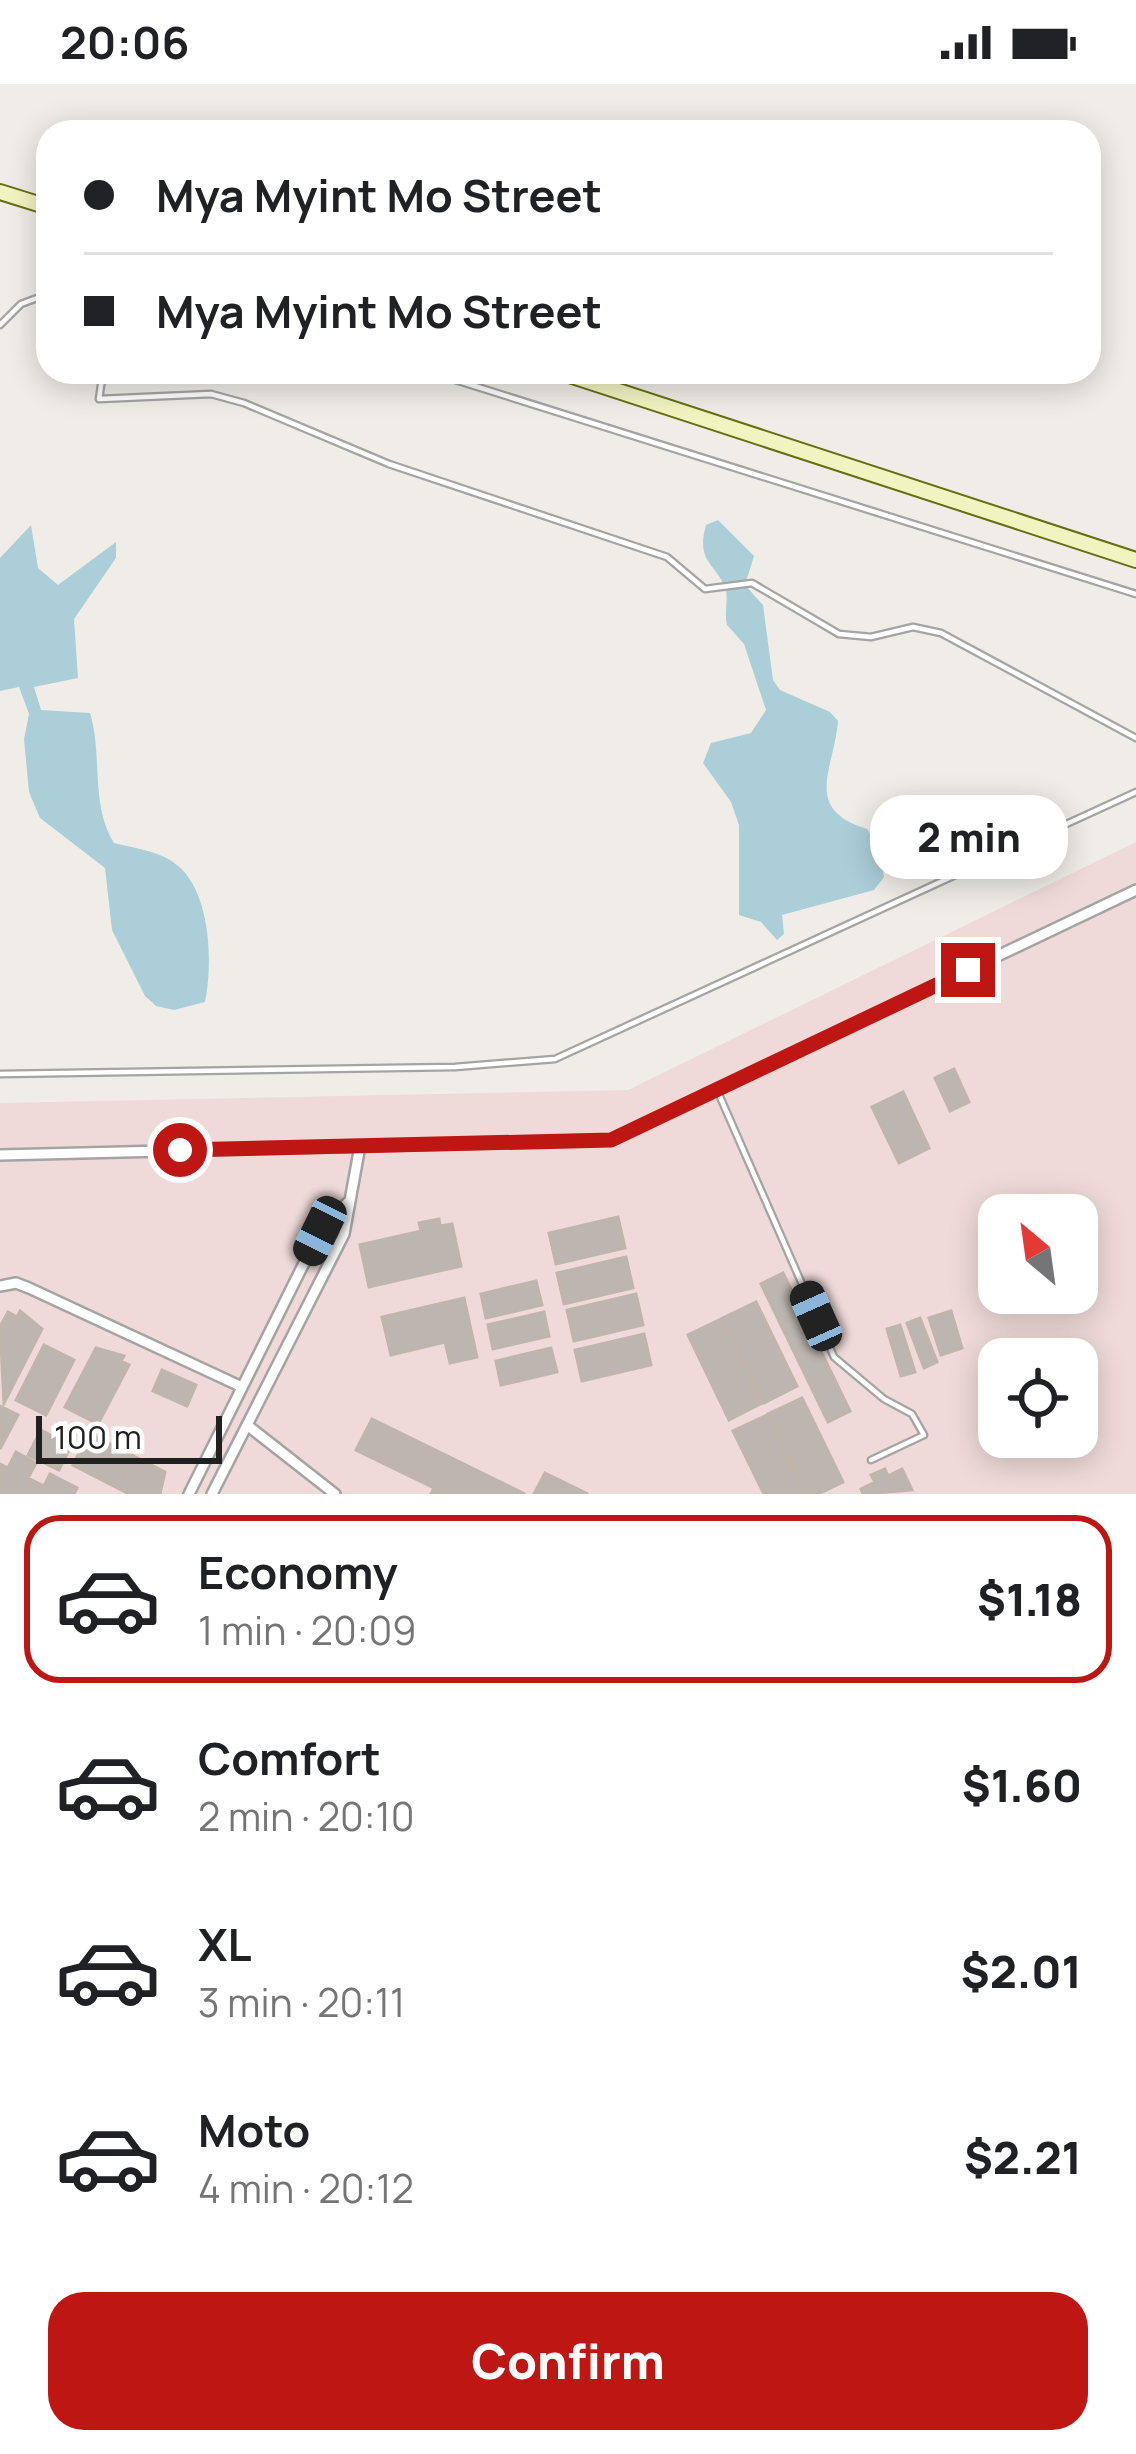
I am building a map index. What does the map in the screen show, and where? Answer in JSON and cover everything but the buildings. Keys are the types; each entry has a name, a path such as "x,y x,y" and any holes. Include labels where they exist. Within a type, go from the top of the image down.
{"main road":[{"path":"0,192 36,203"},
{"path":"597,384 1136,560"}],"street":[{"path":"0,1155 611,1140 1136,890"},
{"path":"212,1494 344,1234 360,1146"},
{"path":"189,1494 320,1231 346,1203"},
{"path":"0,1286 16,1283 29,1288 242,1387"},
{"path":"248,1425 335,1494"}],"lane":[{"path":"0,325 21,304 36,298"},
{"path":"101,384 99,399 211,394 244,403 388,464 668,557 705,589 752,584 839,634 872,637 914,627 941,634 1136,738"},
{"path":"468,384 1136,593"},
{"path":"0,1074 454,1066 555,1059 1136,792"},
{"path":"717,1090 835,1358 884,1399 912,1414 924,1435 871,1460"}],"shaded area":[{"path":"1136,842 1136,1494 0,1494 0,1103 628,1090"}],"water":[{"path":"718,520 754,556 745,585 763,605 773,680 780,690 830,712 838,721 828,799 847,821 867,829 878,846 884,877 874,890 782,915 784,934 777,940 761,922 739,915 739,825 731,802 703,763 711,743 751,733 766,710 744,644 727,625 725,587 705,554 706,525"},
{"path":"31,525 38,568 58,585 116,542 116,558 74,619 78,678 34,687 41,710 90,713 99,796 114,843 170,860 197,892 209,949 205,1002 174,1010 156,1006 145,996 112,930 105,868 40,818 29,792 24,739 29,714 19,687 0,691 0,558"}],"route":[{"path":"180,1150 611,1140 968,970"}]}
